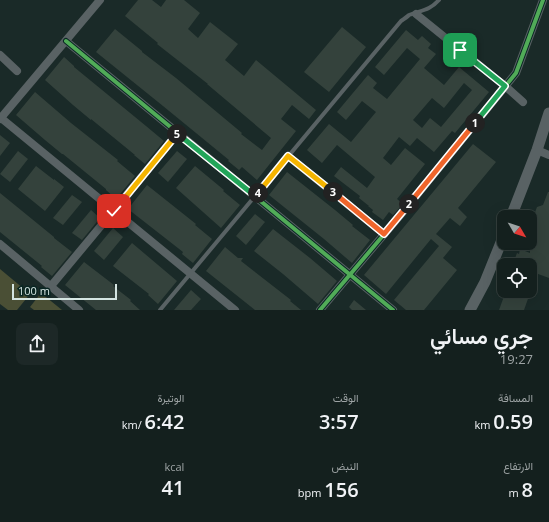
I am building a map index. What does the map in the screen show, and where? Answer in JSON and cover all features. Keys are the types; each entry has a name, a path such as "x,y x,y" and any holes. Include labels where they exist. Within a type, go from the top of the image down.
{"street":[{"path":"100,0 1,119 235,310"},
{"path":"320,310 516,73 543,0"},
{"path":"416,14 523,102"},
{"path":"66,41 394,310"},
{"path":"0,55 17,71"},
{"path":"514,210 537,150 549,113"},
{"path":"51,286 178,134"},
{"path":"537,150 549,155"},
{"path":"288,156 384,234"},
{"path":"0,244 79,310"},
{"path":"470,310 485,282 498,250"}],"lane":[{"path":"160,310 401,21 409,16 427,10 439,0"}],"green space":[{"path":"0,269 30,294 17,310 8,310 0,304"},
{"path":"41,293 62,310 34,310 30,307"}],"building":[{"path":"138,0 152,0 161,7 166,0 184,0 200,13 188,29 198,38 210,22 238,44 225,60 244,76 256,60 316,110 309,119 292,105 281,119 296,131 257,180 242,167 239,170 228,161 229,160 96,52 115,29 262,150 271,138 125,16"},
{"path":"342,27 366,47 329,92 304,72"},
{"path":"406,30 418,40 422,36 431,44 428,48 436,54 424,68 444,85 459,67 489,92 455,133 452,131 434,152 417,138 410,146 399,137 383,158 391,165 405,148 425,164 397,199 403,204 393,215 389,212 383,220 372,212 373,210 359,198 360,196 334,176 341,167 367,188 375,177 337,145 322,163 307,150 329,124 351,142 376,112 362,101 346,120 337,112 368,75 377,83 373,88 387,99 420,59 407,48 384,75 375,67","holes":["464,83 472,90 441,127 430,118 422,128 413,120 432,98 444,108"]},
{"path":"64,57 74,67 164,141 145,164 45,80"},
{"path":"35,92 118,160 117,161 135,176 116,199 106,189 16,115"},
{"path":"0,135 10,143 0,156"},
{"path":"473,144 496,162 458,208 467,217 460,226 450,218 436,234 452,247 443,258 457,270 424,310 406,310 394,300 439,246 431,239 386,294 364,275"},
{"path":"18,151 28,159 10,182 0,174"},
{"path":"177,151 187,159 168,182 158,173"},
{"path":"36,166 64,187 45,211 18,189"},
{"path":"195,166 240,205 221,228 176,188"},
{"path":"287,172 370,240 352,263 269,195"},
{"path":"147,185 196,224 195,225 212,239 193,263 182,254 183,252 128,209"},
{"path":"549,192 549,278 537,274 537,258 515,258 517,253 519,254 520,250 530,253 530,250 537,250 536,210 537,207 543,205"},
{"path":"0,193 72,252 52,276 0,232"},
{"path":"72,195 82,202 63,225 53,218"},
{"path":"91,210 100,218 82,240 72,233"},
{"path":"255,214 265,222 246,245 236,236"},
{"path":"113,228 123,237 104,260 94,251"},
{"path":"273,229 337,281 318,304 254,251"},
{"path":"132,243 177,281 158,304 148,295 149,294 113,266"},
{"path":"225,247 238,258 243,258 241,261 291,300 290,301 301,310 255,310 206,271"},
{"path":"84,262 114,285 113,286 131,300 130,301 140,310 96,310 65,285"},
{"path":"191,290 201,299 191,310 174,310"},
{"path":"503,298 528,298 524,310 499,310"},
{"path":"354,300 366,310 352,310 349,307"}],"cycle path":[{"path":"320,310 403,212 516,73 543,0"},
{"path":"66,41 393,310"}],"route":[{"path":"114,211 178,134 255,196 288,156 384,234 505,86 460,50"}]}
